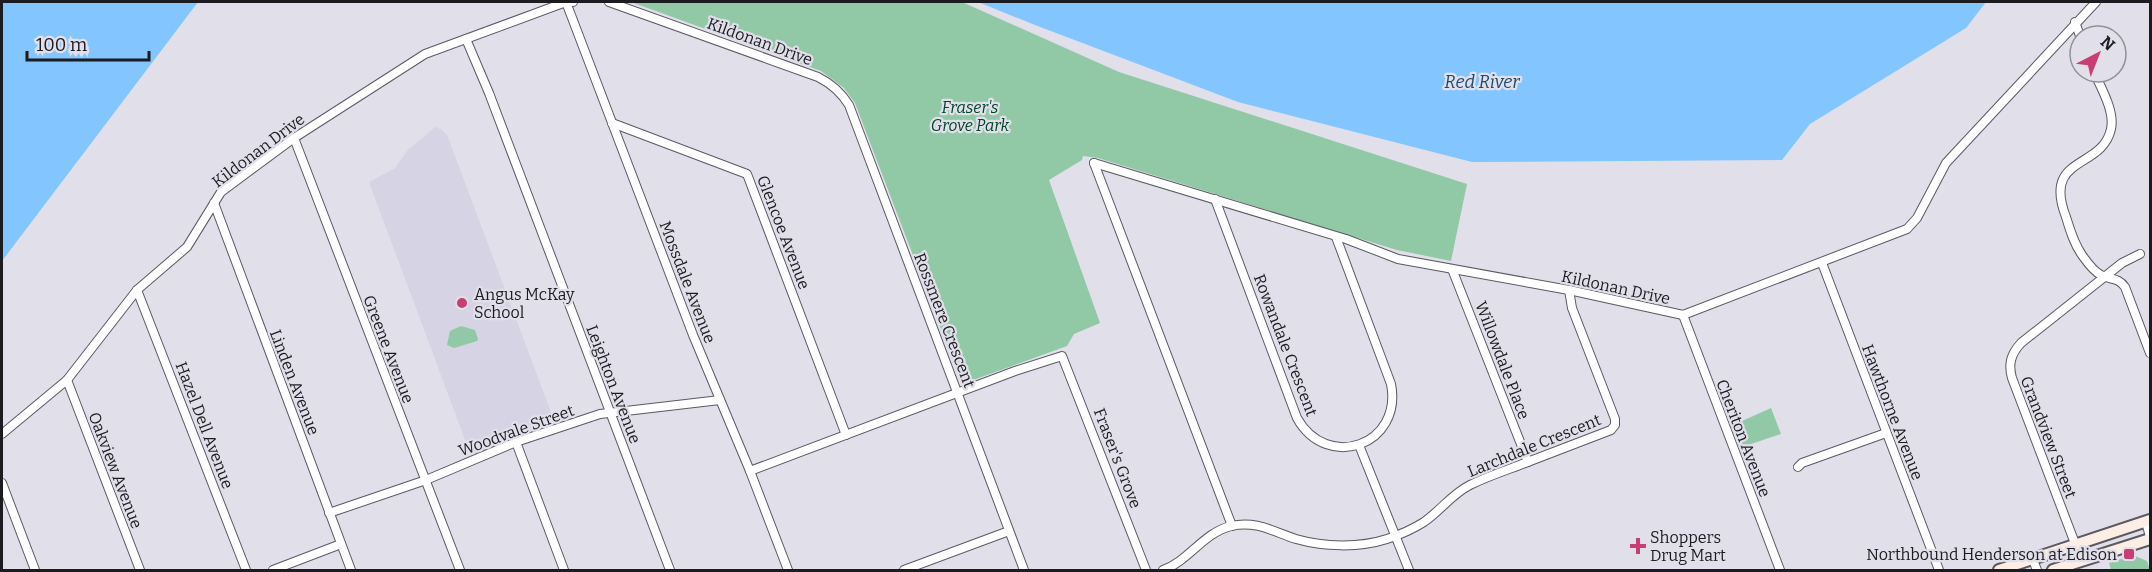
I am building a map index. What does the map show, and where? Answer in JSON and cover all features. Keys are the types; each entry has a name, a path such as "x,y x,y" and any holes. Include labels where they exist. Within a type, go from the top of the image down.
{"main road":[{"path":"1999,570 2035,565 2076,546 2148,521"},
{"path":"2053,570 2151,538"}],"street":[{"name":"Kildonan Drive","path":"2,434 67,380 137,290 187,247 221,192 294,138 424,54 566,2 573,2"},
{"name":"Mossdale Avenue","path":"566,2 788,570"},
{"name":"Kildonan Drive","path":"609,2 832,84"},
{"name":"Kildonan Drive","path":"1232,526 1094,163 1336,237 1398,259 1569,290 1683,315 1898,234 1911,226 1946,163 2096,2"},
{"name":"Leighton Avenue","path":"466,39 489,93 670,570"},
{"name":"Rossmere Crescent","path":"832,84 849,105 1024,570"},
{"path":"2099,84 2110,113 2111,130 2101,146 2066,175 2059,193 2062,208 2079,250 2092,268 2106,277 2118,280 2125,286 2151,353"},
{"name":"Glencoe Avenue","path":"612,123 747,174 846,435"},
{"name":"Greene Avenue","path":"294,138 460,570"},
{"name":"Rowandale Crescent","path":"1215,199 1300,424 1310,436 1320,443 1341,447 1359,445"},
{"name":"Linden Avenue","path":"214,203 351,570"},
{"path":"1336,237 1393,393 1392,408 1384,425 1376,435 1359,445 1409,570"},
{"name":"Grandview Street","path":"2076,546 2012,378 2010,363 2013,352 2021,343 2124,261 2140,254"},
{"name":"Hawthorne Avenue","path":"1822,263 1939,570"},
{"name":"Willowdale Place","path":"1452,269 1528,462"},
{"name":"Hazel Dell Avenue","path":"137,290 246,570"},
{"name":"Larchdale Crescent","path":"1163,570 1179,562 1212,534 1232,526 1247,524 1265,526 1297,539 1327,544 1351,545 1385,540 1423,522 1467,486 1611,430 1615,425 1615,419 1572,308 1569,290"},
{"name":"Cheriton Avenue","path":"1683,315 1780,570"},
{"name":"Fraser's Grove","path":"958,393 1062,356 1146,570"},
{"name":"Oakview Avenue","path":"67,380 140,570"},
{"path":"750,471 958,393"},
{"name":"Woodvale Street","path":"329,513 426,480 516,442 561,426 610,412 720,400"},
{"path":"1798,467 1802,463 1886,433"},
{"path":"516,442 564,570"},
{"path":"2,483 35,570"},
{"path":"2148,521 2151,538"},
{"path":"904,570 1009,531"},
{"path":"273,570 341,544"}],"shaded area":[{"name":"Angus McKay School","path":"435,127 447,135 555,423 471,456 369,182 395,168 408,150"}],"green space":[{"name":"Fraser's Grove Park","path":"631,2 962,2 1119,72 1467,184 1451,261 1397,250 1098,158 1083,156 1082,160 1049,180 1100,323 1074,334 1067,346 962,384 855,103 844,88 821,71"},
{"path":"461,326 475,330 477,341 454,348 447,345 450,331"},
{"path":"1771,408 1781,434 1739,448 1731,426"},
{"path":"2133,555 2147,561 2150,570 2111,570 2109,563"}],"water":[{"path":"2,2 198,2 2,261"},
{"name":"Red River","path":"978,2 1986,2 1966,28 1810,124 1782,160 1472,162 1238,102"}],"place":[{"name":"Angus McKay School","path":"462,303"},
{"name":"Shoppers Drug Mart","path":"1638,546"},
{"name":"Northbound Henderson at Edison","path":"2129,554"}]}
